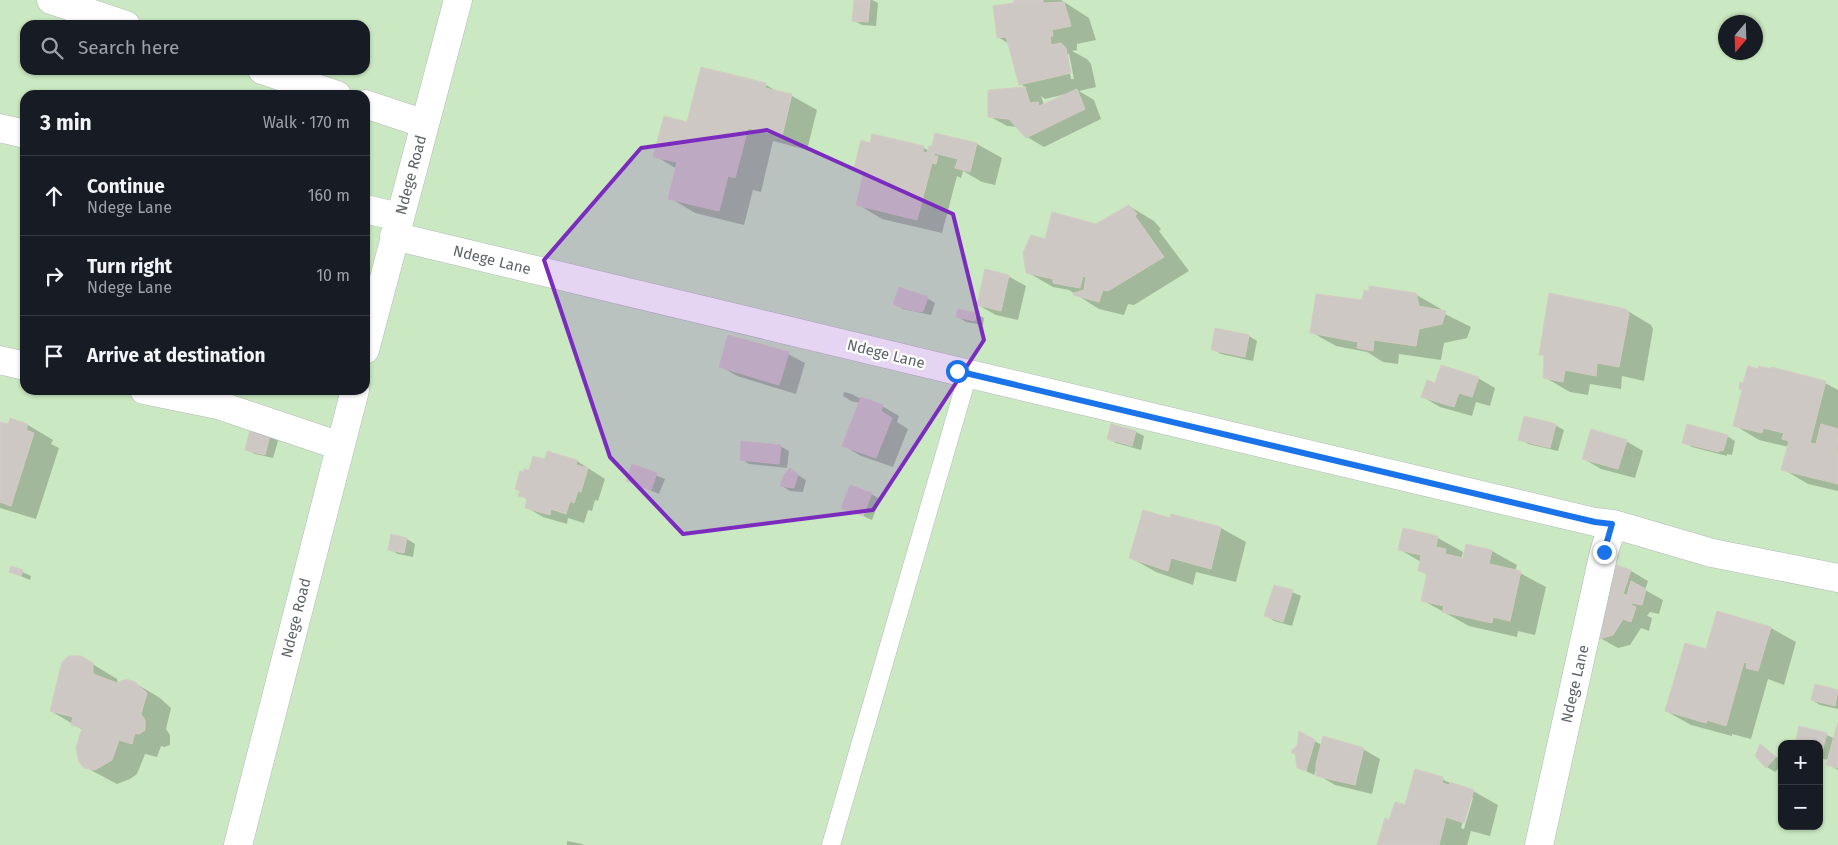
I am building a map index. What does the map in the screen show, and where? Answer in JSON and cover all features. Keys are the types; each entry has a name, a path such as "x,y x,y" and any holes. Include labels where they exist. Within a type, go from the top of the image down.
{"street":[{"path":"51,0 111,20"},
{"name":"Ndege Road","path":"370,331 458,0"},
{"path":"277,75 322,90"},
{"path":"370,106 425,124"},
{"path":"0,128 20,133"},
{"name":"Ndege Lane","path":"370,212 397,226 968,374 1566,515 1612,524 1712,553 1838,578"},
{"path":"0,360 20,365"},
{"path":"169,395 218,405 340,446"},
{"name":"Ndege Road","path":"238,845 354,395"},
{"name":"Ndege Lane","path":"1539,845 1604,552 1612,524"}],"lane":[{"path":"831,845 968,374"}],"highlighted area":[{"path":"767,130 953,214 984,340 873,510 683,534 610,457 544,260 641,148"}],"green space":[{"path":"0,0 1838,0 1838,845 0,845"}],"building":[{"path":"854,0 870,0 868,22 852,21"},
{"path":"1014,0 1043,0 1043,3 1064,2 1071,26 1052,30 1053,36 1050,36 1051,45 1061,43 1066,48 1071,73 1019,85 1006,37 997,38 993,6 1014,3"},
{"path":"701,67 766,83 765,88 792,94 782,136 748,128 735,178 728,176 719,211 668,199 677,162 653,157 664,116 687,122"},
{"path":"1025,87 1030,103 1038,102 1039,106 1077,89 1085,109 1026,138 1009,119 988,117 988,90"},
{"path":"935,133 977,143 970,172 955,168 958,159 934,153 934,156 938,156 936,164 932,163 917,220 856,205 864,171 854,168 861,140 870,143 872,134 924,146 923,152 927,153 929,146 932,146"},
{"path":"1129,205 1137,214 1135,216 1164,257 1108,291 1103,290 1099,302 1073,295 1084,290 1086,277 1083,276 1080,288 1053,283 1053,279 1026,273 1023,253 1031,235 1045,239 1052,212 1096,224"},
{"path":"985,269 1009,275 1001,311 977,305"},
{"path":"1369,286 1416,293 1419,306 1446,311 1442,324 1419,329 1416,346 1374,340 1373,351 1357,348 1358,342 1310,333 1316,294 1362,300 1364,290 1369,291"},
{"path":"899,287 928,297 923,311 919,312 893,305"},
{"path":"1549,293 1626,309 1629,314 1619,367 1597,363 1596,376 1565,370 1563,382 1543,378 1544,355 1539,355"},
{"path":"958,309 976,313 975,321 956,317"},
{"path":"1215,328 1249,335 1245,357 1211,350"},
{"path":"728,335 789,352 779,385 719,367"},
{"path":"1441,365 1479,377 1472,397 1459,393 1454,407 1421,397 1427,380 1435,383"},
{"path":"1748,366 1758,369 1759,366 1771,369 1771,367 1826,381 1810,443 1816,444 1821,424 1838,429 1838,484 1781,470 1789,441 1782,439 1784,433 1763,428 1762,433 1733,426 1742,390 1739,389 1740,382 1743,383"},
{"path":"861,397 883,405 881,411 892,418 876,458 842,446"},
{"path":"1524,416 1556,424 1550,448 1518,440"},
{"path":"10,418 28,424 26,430 34,433 11,506 0,502 0,422 8,424"},
{"path":"1111,424 1136,431 1132,446 1107,439"},
{"path":"1687,424 1728,435 1723,451 1719,450 1719,452 1682,443"},
{"path":"1591,429 1627,440 1618,469 1582,459"},
{"path":"250,430 270,435 265,455 245,450"},
{"path":"741,441 781,445 779,464 740,460"},
{"path":"547,451 577,460 576,465 588,468 581,492 578,491 574,503 570,501 566,514 551,509 550,515 525,508 527,498 518,496 520,491 515,489 520,471 524,472 524,469 529,470 533,456 545,459"},
{"path":"632,464 657,473 651,490 626,481"},
{"path":"790,468 798,474 794,488 780,486 784,475"},
{"path":"850,485 872,493 863,516 841,508"},
{"path":"1143,510 1170,518 1171,514 1221,527 1211,569 1171,558 1168,571 1129,558"},
{"path":"1403,528 1438,536 1436,547 1446,549 1445,554 1463,558 1466,544 1492,550 1489,564 1521,571 1510,621 1493,617 1492,623 1442,612 1444,606 1421,601 1427,573 1418,571 1421,555 1398,550"},
{"path":"391,534 407,538 404,553 388,550"},
{"path":"1607,562 1631,570 1623,594 1627,595 1631,581 1646,589 1642,605 1632,603 1631,605 1636,607 1631,622 1623,619 1613,635 1599,639 1591,624 1603,601 1611,597 1609,595 1597,596"},
{"path":"11,566 23,570 21,576 9,572"},
{"path":"1274,585 1293,590 1283,622 1264,616"},
{"path":"1717,611 1771,627 1758,671 1746,668 1747,663 1744,662 1726,726 1707,720 1706,723 1665,711 1685,643 1706,649"},
{"path":"69,656 81,656 93,663 93,674 117,683 126,679 135,682 147,693 141,714 145,720 145,730 139,734 135,733 132,744 119,740 112,760 95,770 84,768 79,762 76,748 82,728 71,725 73,717 50,711 62,662"},
{"path":"1815,684 1838,690 1835,706 1811,700"},
{"path":"1838,722 1838,768 1826,765"},
{"path":"1799,726 1827,733 1823,749 1823,740 1796,740"},
{"path":"1299,731 1315,740 1306,771 1297,768 1295,753 1291,753 1297,746"},
{"path":"1323,736 1364,748 1355,785 1316,776 1316,764"},
{"path":"1760,744 1776,757 1766,768 1755,756"},
{"path":"1415,769 1443,777 1442,783 1449,785 1450,782 1474,790 1464,823 1446,817 1439,845 1377,845 1385,818 1389,820 1395,802 1405,805"}],"route":[{"path":"957,371 1595,522 1612,524 1604,552"}]}
